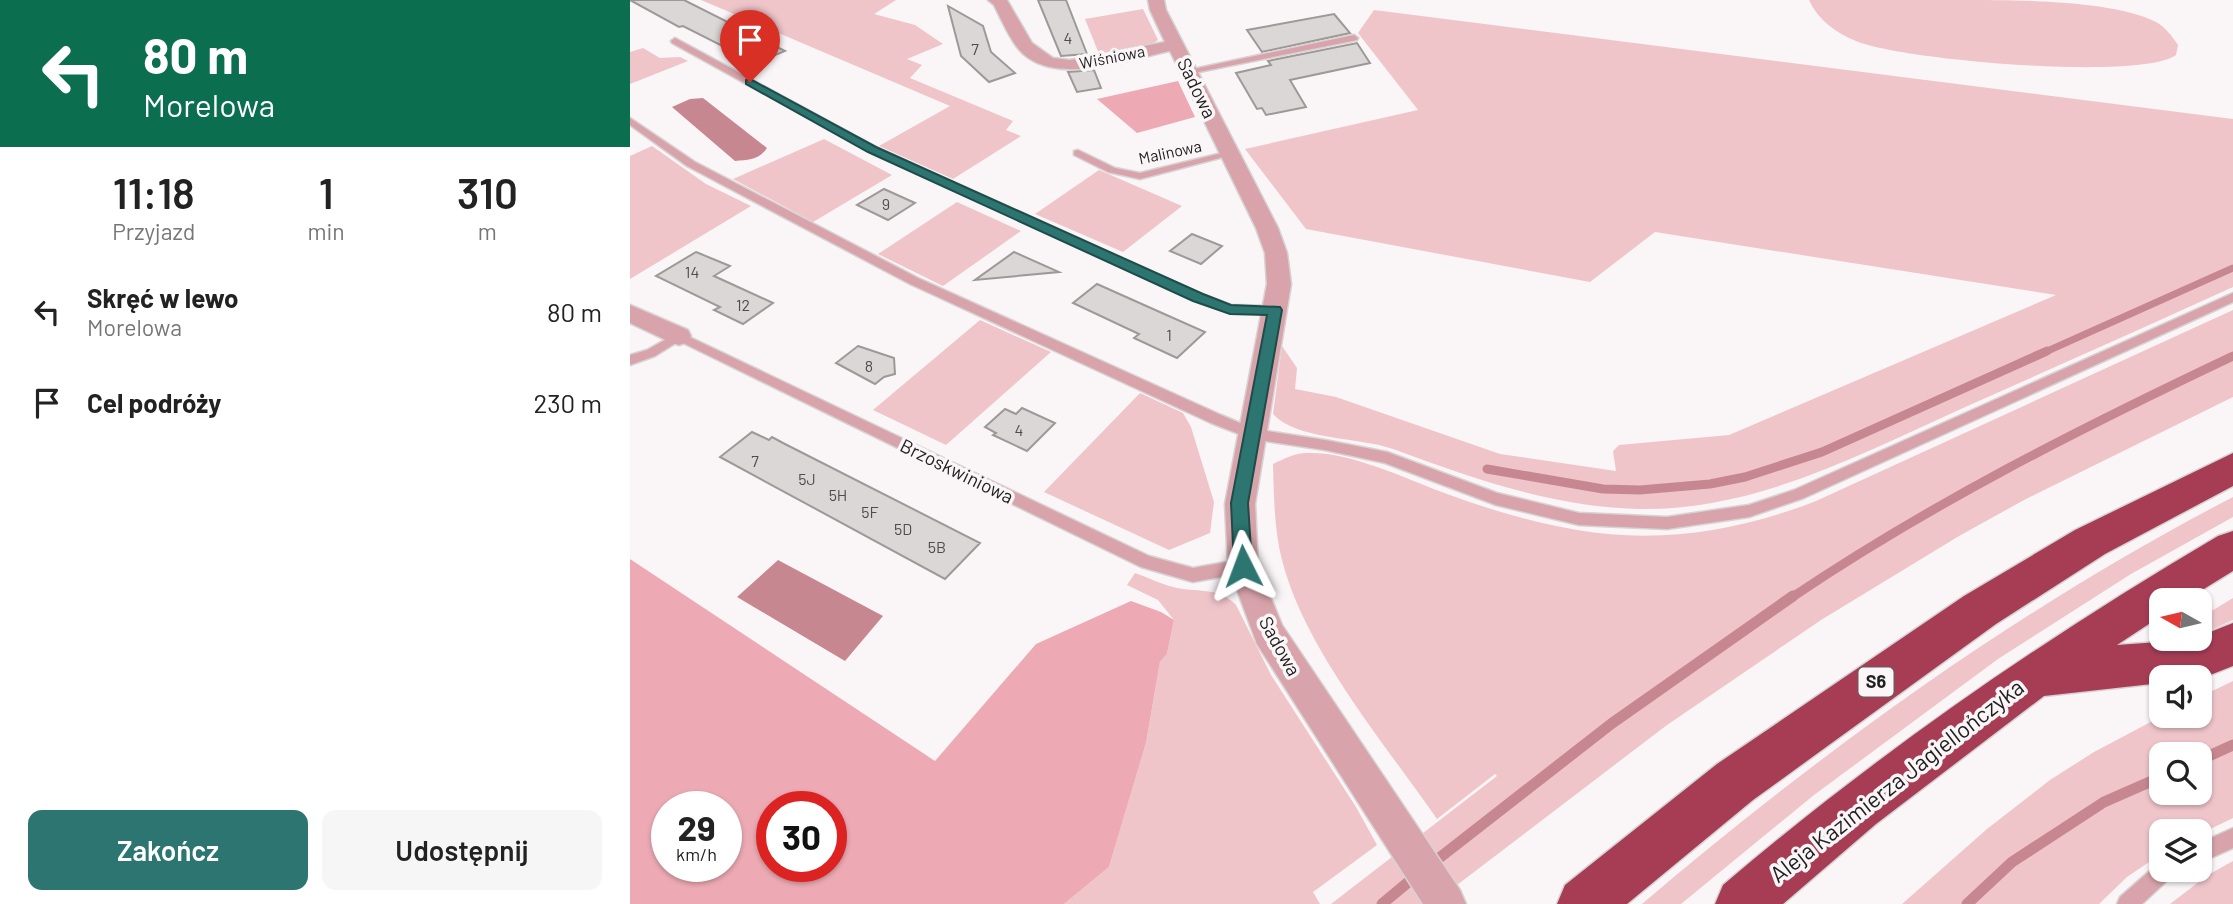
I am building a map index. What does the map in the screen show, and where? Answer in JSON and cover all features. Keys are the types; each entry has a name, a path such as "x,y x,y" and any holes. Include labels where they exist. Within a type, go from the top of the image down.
{"highway":[{"path":"2189,490 2233,455"},
{"name":"S6","path":"1584,904 1734,782 1980,610 2091,542 2233,468"},
{"name":"Aleja Kazimierza Jagiellończyka","path":"1742,904 1947,736 2110,624 2233,549"},
{"path":"2033,675 2200,658 2233,644"}],"street":[{"name":"Wiśniowa","path":"996,0 1000,2 1025,46 1048,63 1070,65 1176,45"},
{"name":"Sadowa","path":"1156,0 1158,10 1276,253 1279,284 1240,503 1243,566 1269,634 1446,904"},
{"name":"Brzoskwiniowa","path":"630,313 679,336"}],"lane":[{"path":"1189,71 1354,38"},
{"path":"675,41 872,149 1198,298 1230,309 1275,310"},
{"path":"630,121 691,164 914,281 1252,434 1387,458 1496,499 1579,519 1634,524 1667,523 1749,511 1798,494 2233,297"},
{"name":"Malinowa","path":"1078,153 1112,170 1140,176 1230,154"},
{"path":"630,360 651,353 679,336"},
{"name":"Brzoskwiniowa","path":"679,336 1146,562 1193,575 1243,566"},
{"path":"2212,848 2233,838"},
{"path":"2127,904 2151,882"}],"shaded area":[{"path":"701,0 896,0 874,14 915,25 943,44 907,59 922,65 910,78 1013,121 1006,130 1021,136 953,179 879,146 950,106"},
{"path":"1809,0 2010,0 2090,5 2115,9 2156,22 2178,45 2176,55 2154,63 2117,66 2071,67 1967,61 1881,48 1856,41 1823,20"},
{"path":"1143,9 1158,40 1152,44 1099,54 1085,19"},
{"path":"1374,10 2233,119 2233,287 1845,461 1805,477 1724,501 1638,509 1575,503 1513,489 1379,445 1297,429 1273,414 1282,346 1297,368 1295,389 1336,397 1500,454 1616,471 1613,451 1619,445 1729,435 2056,295 1655,232 1590,282 1306,229 1245,149 1418,110 1358,33"},
{"path":"643,48 660,58 680,57 688,61 630,84 630,52"},
{"path":"1178,81 1195,117 1137,133 1097,99"},
{"path":"703,98 767,148 764,152 753,159 735,161 672,107 690,99"},
{"path":"824,139 892,175 813,222 733,179"},
{"path":"652,146 706,184 751,206 630,279 630,156"},
{"path":"1099,170 1182,206 1123,252 1035,214"},
{"path":"957,202 1021,231 943,286 878,254"},
{"path":"2233,310 2233,397 2024,500 1821,620 1667,725 1432,904 1331,904 1497,776 1495,774 1437,819 1348,694 1308,627 1282,560 1277,536 1273,464 1302,453 1323,453 1357,460 1490,509 1559,527 1639,536 1699,532 1758,520 1816,501"},
{"path":"980,320 1051,352 946,445 873,410"},
{"path":"1140,393 1183,413 1191,427 1214,502 1210,533 1169,550 1044,492"},
{"path":"2233,497 2233,517 2131,574 1998,659 1814,795 1681,904 1642,904 1781,790 1926,684 2077,585"},
{"path":"630,559 935,761 1036,644 1131,601 1174,620 1167,654 1160,662 1146,743 1109,867 1064,904 630,904"},
{"path":"778,560 883,616 845,661 737,597"},
{"path":"1135,573 1173,587 1222,595 1236,605 1271,675 1356,807 1377,845 1313,892 1320,904 1064,904 1109,867 1146,743 1160,662 1167,654 1174,620 1158,600 1127,585"},
{"path":"2233,598 2233,620 2212,630 2212,611"},
{"path":"2233,681 2233,818 2212,828 2212,819 2149,819 2149,862 2127,877 2099,904 1902,904 1987,829 2050,780 2094,752 2149,723 2149,728 2212,728 2212,691"},
{"path":"2233,861 2233,904 2170,904 2199,882 2212,882 2212,873"}],"building":[{"path":"630,0 684,0 785,51 756,63 683,26 679,27"},
{"path":"1038,0 1066,0 1087,54 1061,56"},
{"path":"948,6 983,26 991,52 1015,73 989,82 961,56"},
{"path":"1334,14 1350,33 1262,52 1247,30"},
{"path":"1357,43 1370,63 1290,80 1306,107 1266,115 1262,108 1257,109 1236,73 1271,65 1268,61"},
{"path":"1094,70 1101,88 1077,92 1068,72"},
{"path":"884,189 915,203 888,220 857,205"},
{"path":"1192,234 1222,246 1201,264 1170,251"},
{"path":"696,252 730,266 714,276 773,303 743,324 714,310 720,307 656,276"},
{"path":"1014,252 1059,272 975,280"},
{"path":"1097,284 1205,332 1177,358 1134,338 1139,334 1073,303"},
{"path":"858,346 894,358 895,374 884,377 875,384 836,363"},
{"path":"1022,408 1055,423 1027,451 993,435 996,433 985,427 1005,409 1016,414"},
{"path":"752,432 769,440 772,437 980,543 945,579 720,457"}],"waterway":[{"path":"2043,353 2233,268"},
{"path":"1487,469 1603,489 1640,490 1710,484 1745,477 1822,452 2047,351"},
{"path":"1791,598 1952,499 2119,411 2233,356"},
{"path":"1429,866 1611,724 1793,596"},
{"path":"2212,755 2233,745"},
{"path":"1967,904 2012,862 2104,802 2149,782"},
{"path":"1382,904 1418,874"}],"route":[{"path":"750,82 872,149 1198,298 1230,309 1275,310 1240,503 1243,566"}]}
